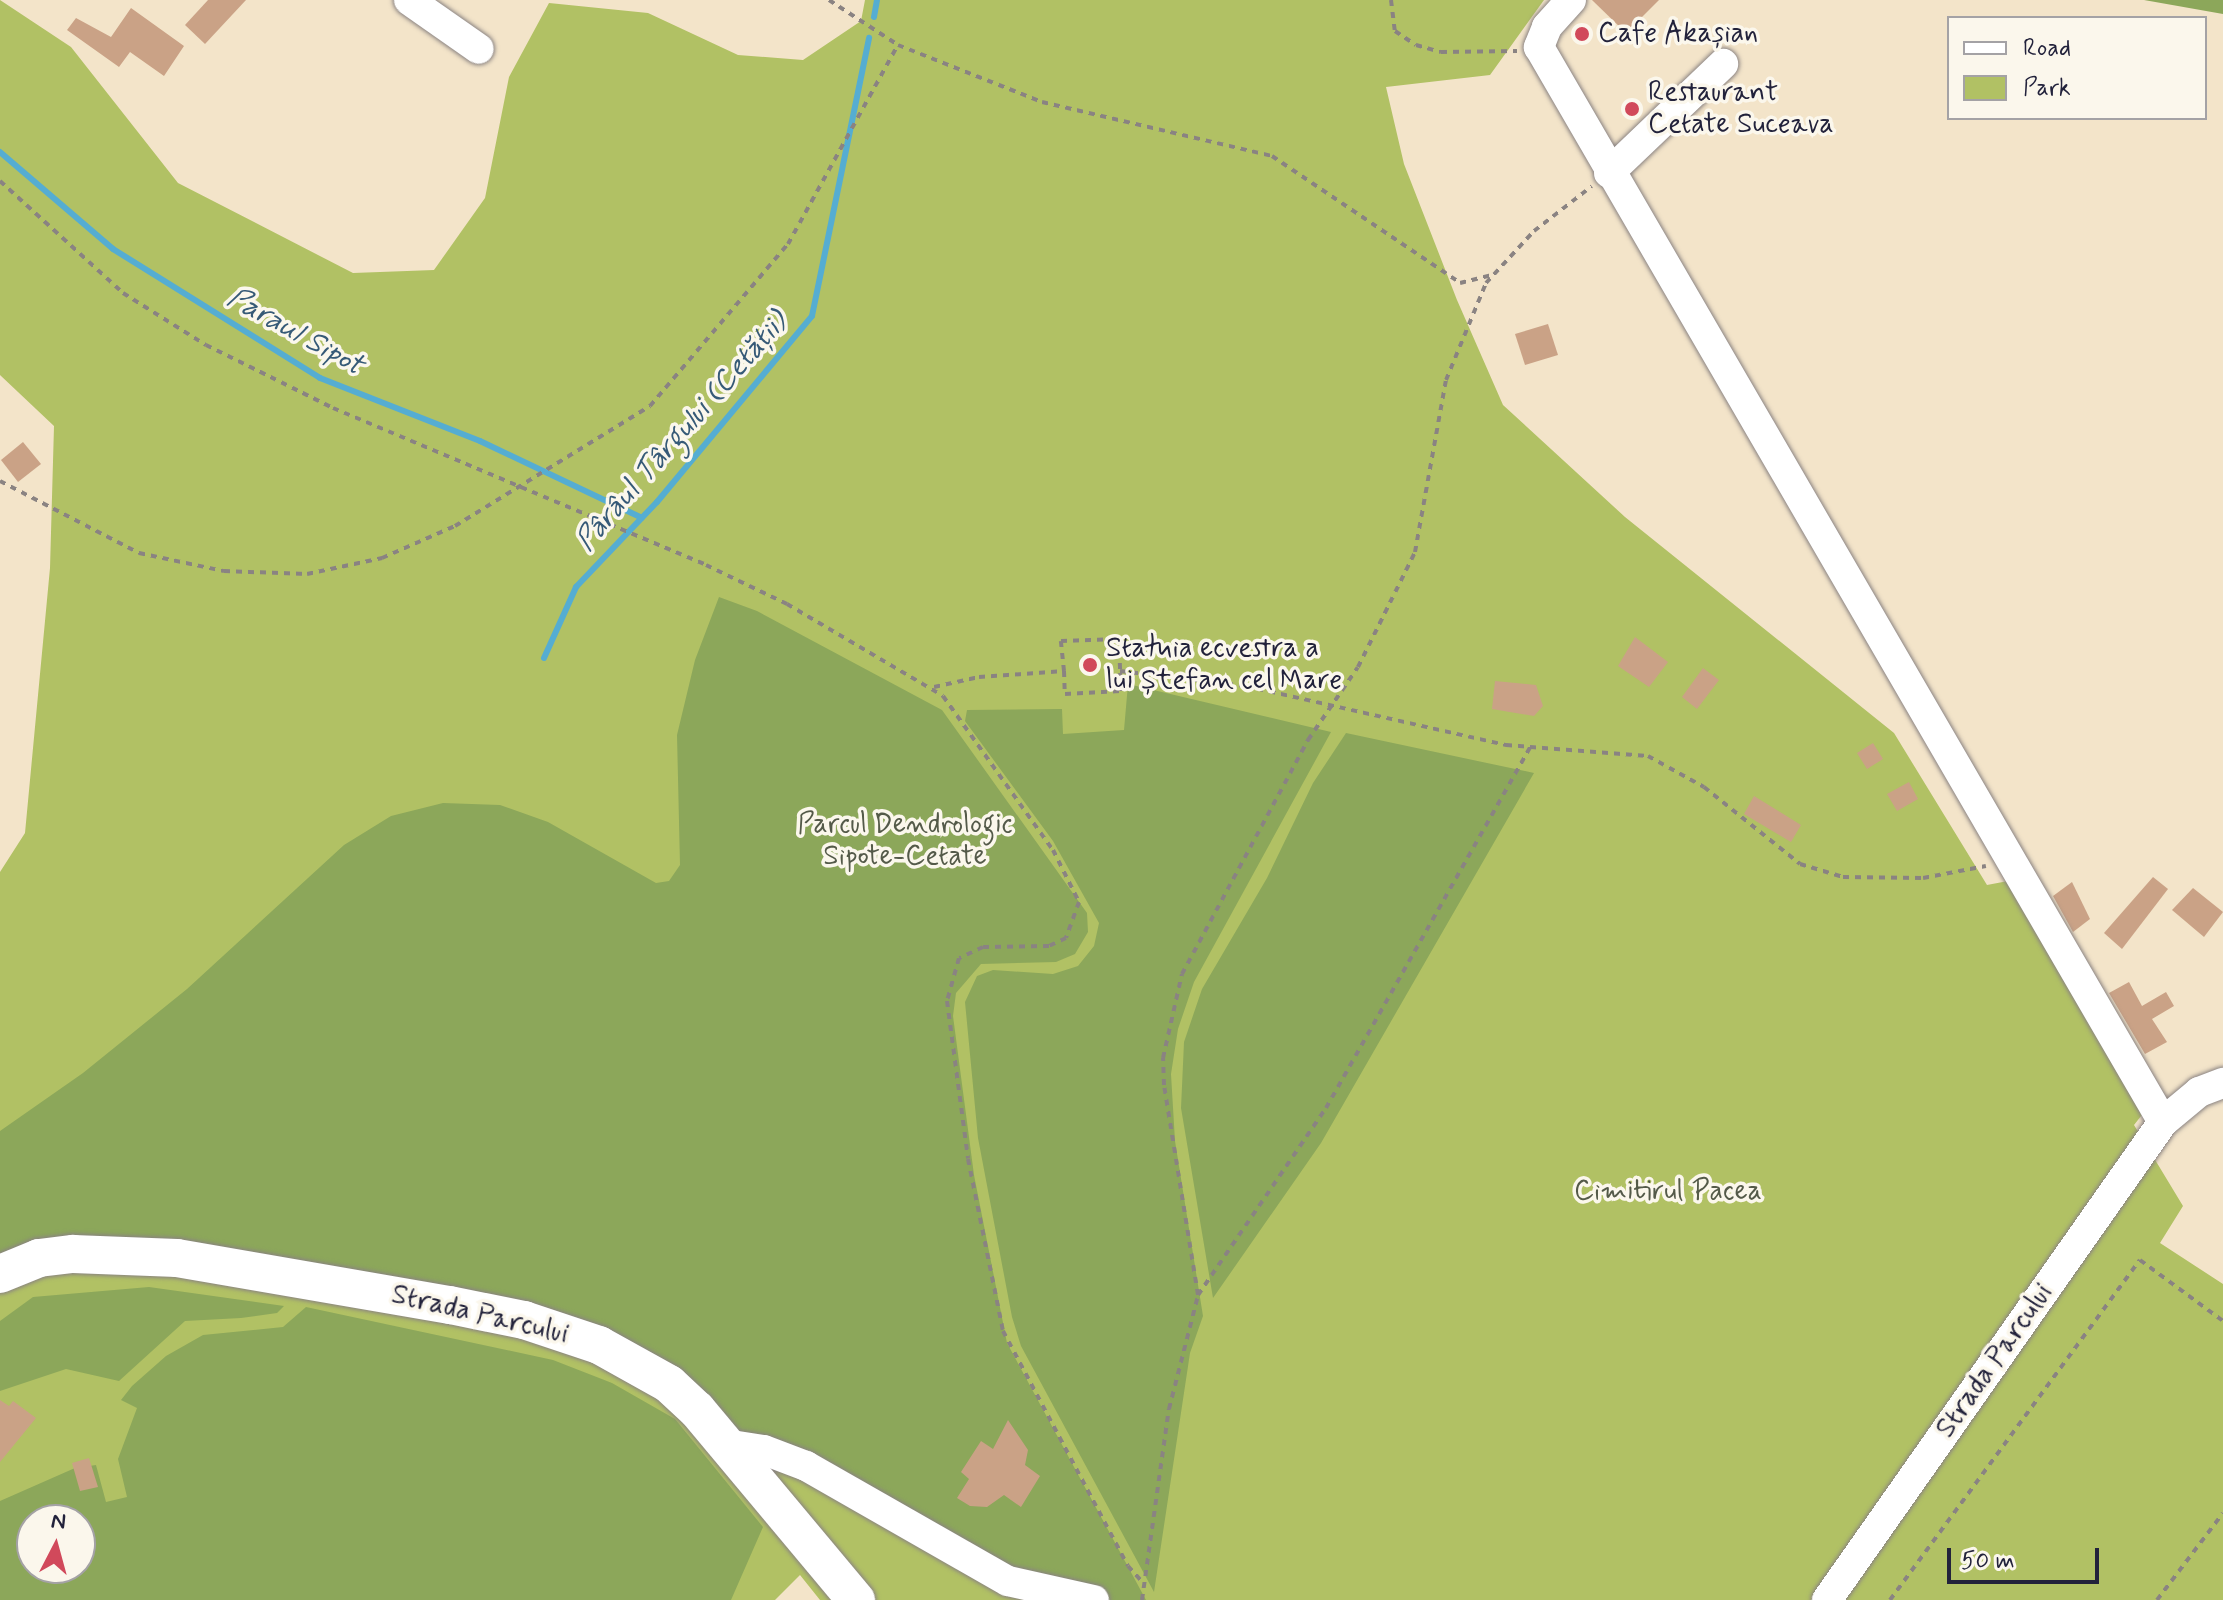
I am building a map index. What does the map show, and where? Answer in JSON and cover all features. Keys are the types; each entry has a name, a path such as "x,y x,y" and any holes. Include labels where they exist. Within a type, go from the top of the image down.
{"main road":[{"name":"Strada Parcului","path":"0,1274 39,1258 73,1254 177,1258 524,1320 635,1362 669,1384 725,1444 856,1600"}],"street":[{"path":"409,0 479,49"},
{"path":"1571,0 1547,27 1539,47 1609,173 2163,1122"},
{"path":"1609,173 1723,64"},
{"name":"Strada Parcului","path":"1827,1600 2163,1122 2199,1092 2223,1083"},
{"path":"725,1444 764,1450 806,1466 1008,1581 1094,1600"}],"path":[{"path":"830,0 898,45 1042,102 1272,156 1460,283 1494,274"},
{"path":"1391,0 1395,31 1416,45 1441,52 1482,53 1539,47"},
{"path":"0,481 139,553 224,571 307,574 382,558 455,526 650,406 788,244 898,45"},
{"path":"1198,1295 1165,1098 1163,1058 1172,1005 1182,974 1252,852 1291,770 1385,618 1415,552 1446,380 1494,274 1534,231 1609,173"},
{"path":"0,181 123,293 206,345 333,408 519,485 787,604 934,687 1053,850 1079,902 1066,938 1049,946 983,947 959,958 947,1001 968,1159 1003,1331 1128,1566 1144,1584"},
{"path":"1119,639 1121,691 1065,694 1064,671 1061,641 1119,639"},
{"path":"934,687 979,677 1064,671"},
{"path":"1120,671 1174,673 1333,705 1506,745 1618,751 1676,767 1800,864 1843,877 1950,875 2010,856"},
{"path":"1142,1600 1169,1409 1198,1295 1326,1108 1531,746"},
{"path":"1890,1600 2140,1260 2223,1321"},
{"path":"2157,1600 2223,1513"}],"green space":[{"name":"Parcul Dendrologic Sipote-Cetate","path":"0,0 71,47 178,183 353,273 434,270 485,198 509,77 549,3 648,13 738,55 803,60 861,21 865,0 1544,0 1490,75 1386,87 1404,164 1457,300 1503,405 1625,517 1894,733 1987,885 2008,881 2145,1111 2134,1125 2183,1206 2160,1243 2223,1284 2223,1600 820,1600 800,1575 775,1600 0,1600 0,872 25,833 50,568 54,426 0,375"},
{"path":"2144,0 2223,0 2223,14"},
{"path":"719,597 757,611 942,710 1087,913 1088,932 1075,954 1056,962 981,964 956,993 953,1016 974,1175 1007,1343 1146,1600 1035,1600 739,1449 657,1370 259,1269 41,1266 0,1289 0,1131 83,1073 187,989 344,845 391,816 443,803 500,805 548,822 656,883 669,881 680,865 677,735 695,660"},
{"path":"1128,684 1331,732 1194,982 1178,1029 1171,1074 1175,1141 1203,1316 1190,1353 1154,1592 1021,1346 1012,1317 978,1138 965,1002 977,976 993,970 1053,974 1078,966 1094,946 1099,923 1053,841 965,721 967,710 1062,709 1063,734 1124,730"},
{"path":"1346,733 1534,773 1321,1143 1213,1298 1181,1108 1184,1042 1202,989 1267,878 1313,783"},
{"path":"149,1287 284,1306 277,1313 185,1321 119,1381 66,1369 0,1391 0,1321 33,1297"},
{"path":"306,1307 553,1360 612,1383 675,1419 763,1527 731,1600 0,1600 0,1501 75,1468 96,1465 106,1502 127,1497 118,1459 137,1408 121,1400 166,1356 203,1335 283,1327"}],"building":[{"path":"208,0 246,0 205,44 185,25"},
{"path":"1592,0 1659,0 1626,33"},
{"path":"131,8 184,46 164,76 130,52 119,67 67,30 76,18 111,37"},
{"path":"1548,324 1558,355 1525,365 1515,334"},
{"path":"23,442 41,464 18,482 1,460"},
{"path":"1635,637 1668,662 1649,687 1618,666"},
{"path":"1703,668 1719,680 1697,709 1682,697"},
{"path":"1495,681 1536,685 1543,706 1534,716 1492,709"},
{"path":"1873,743 1883,759 1867,769 1857,753"},
{"path":"1909,782 1918,799 1897,811 1887,794"},
{"path":"1754,796 1801,825 1791,842 1744,814"},
{"path":"2153,877 2168,889 2122,949 2104,933"},
{"path":"2072,882 2090,919 2073,932 2053,896"},
{"path":"2193,888 2223,912 2204,937 2172,910"},
{"path":"2129,982 2142,1006 2166,992 2174,1006 2152,1019 2167,1042 2145,1054 2109,993"},
{"path":"0,1400 9,1406 13,1401 36,1418 0,1462"},
{"path":"1008,1420 1028,1450 1025,1465 1040,1476 1021,1507 1004,1495 987,1507 970,1506 957,1498 969,1479 961,1472 981,1441 993,1449"},
{"path":"89,1458 98,1487 80,1491 72,1463"}],"waterway":[{"name":"Pârâul Târgului (Cetății)","path":"874,17 877,0"},
{"name":"Pârâul Târgului (Cetății)","path":"544,658 576,587 657,502 812,316 869,38"},
{"name":"Paraul Sipot","path":"0,152 113,249 320,378 480,441 642,518"}],"place":[{"name":"Cafe Akașian","path":"1582,34"},
{"name":"Restaurant Cetate Suceava","path":"1632,109"},
{"name":"Statuia ecvestra a lui Ștefan cel Mare","path":"1090,665"}],"park label":[{"name":"Cimitirul Pacea","path":"1668,1192"}]}
